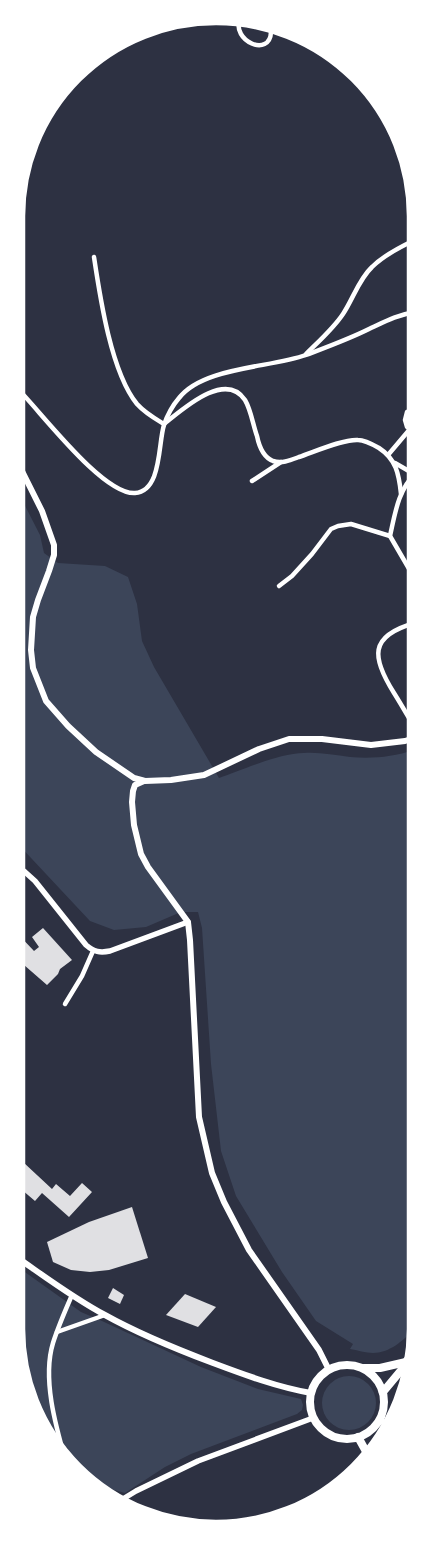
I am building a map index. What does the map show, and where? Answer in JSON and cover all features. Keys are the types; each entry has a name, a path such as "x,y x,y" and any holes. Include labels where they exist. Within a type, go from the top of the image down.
{"main road":[{"path":"24,475 42,511 54,545 54,555 50,571 33,617 31,650 33,668 46,701 68,726 96,752 134,778 144,781 172,780 204,775 259,749 289,739 322,739 371,745 408,740"},
{"path":"133,792 130,788 134,778"},
{"path":"144,781 135,785 132,802 134,825 141,854 148,867 188,922 199,1117 212,1173 224,1202 249,1250 319,1350 329,1370"},
{"path":"24,1262 105,1315 161,1342 246,1376 291,1390 311,1393"},
{"path":"360,1368 374,1377 382,1392 384,1403 380,1419 370,1430 358,1437 343,1439 327,1434 313,1418 310,1405 311,1393 321,1376 329,1370 349,1365 360,1368 380,1368 406,1364"},
{"path":"382,1392 405,1367"},
{"path":"358,1437 365,1450"}],"street":[{"path":"238,25 245,40 253,45 261,45 269,40 272,32"},
{"path":"305,355 342,315 371,268 398,248 408,243"},
{"path":"94,256 103,308 120,374 136,403 147,414 164,424"},
{"path":"24,396 77,454 97,473 110,483 128,492 141,492 151,484 157,464 164,424 173,406 189,388 200,381 216,376 282,362 305,355 357,334 394,316 408,313"},
{"path":"164,424 213,391 229,389 241,396 246,402 259,445 263,452 274,461 289,461 352,440 360,440 372,444 388,455 395,463 408,471"},
{"path":"408,413 405,423 408,426"},
{"path":"388,455 408,435"},
{"path":"252,481 281,462"},
{"path":"395,463 401,494"},
{"path":"390,536 401,494 408,482"},
{"path":"279,586 292,576 331,529 350,524 390,536 408,567"},
{"path":"408,625 386,636 380,644 377,653 383,675 408,716"},
{"path":"24,871 35,881 86,945 94,951 110,951 188,922"},
{"path":"64,1004 82,976 94,951"},
{"path":"62,1444 54,1412 50,1382 50,1353 72,1295"},
{"path":"57,1332 105,1315"},
{"path":"125,1498 198,1461 313,1418"},
{"path":"380,1419 383,1422"}],"shaded area":[{"path":"24,504 40,535 44,553 58,563 105,566 128,577 137,604 142,641 154,667 219,778 272,759 294,754 315,753 374,758 408,752 408,1335 400,1342 390,1349 373,1353 350,1349 353,1344 316,1321 282,1272 236,1196 221,1151 211,1064 202,928 198,912 181,912 146,927 114,930 90,921 24,850"},
{"path":"24,1271 81,1312 201,1367 258,1389 301,1399 303,1405 302,1410 297,1414 191,1454 165,1467 125,1493 108,1488 99,1482 71,1456 67,1447 64,1448 56,1436 38,1403 27,1367 24,1342"},
{"path":"349,1376 359,1378 368,1384 374,1393 376,1403 374,1413 368,1422 359,1428 349,1430 339,1428 330,1422 324,1413 322,1403 324,1393 330,1384 339,1378"}],"building":[{"path":"43,928 72,960 60,969 58,974 47,985 24,965 24,940 34,951 39,947 32,937"},
{"path":"24,1163 52,1189 56,1184 70,1196 82,1183 92,1192 69,1217 42,1193 35,1201 24,1192"},
{"path":"132,1207 148,1258 109,1270 90,1272 71,1270 53,1262 47,1242 89,1222"},
{"path":"113,1288 124,1295 120,1304 108,1298"},
{"path":"185,1294 216,1307 198,1327 166,1315"}]}
